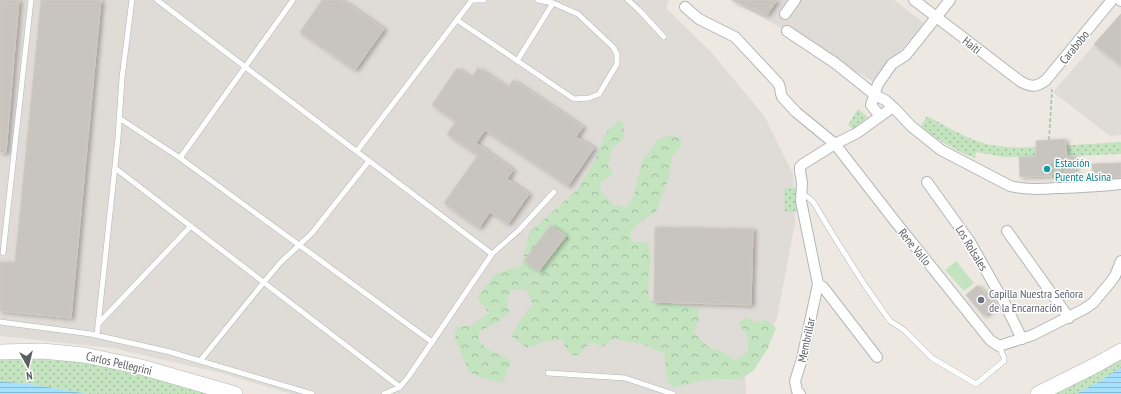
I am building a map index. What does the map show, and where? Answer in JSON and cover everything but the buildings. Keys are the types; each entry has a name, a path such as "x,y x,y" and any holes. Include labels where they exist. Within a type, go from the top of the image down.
{"street":[{"path":"784,14 795,0"},
{"name":"Haiti","path":"914,0 1020,81 1026,85 1032,86"},
{"path":"880,116 871,106 880,81 892,64 906,55 950,0"},
{"name":"Carabobo","path":"1032,86 1041,85 1046,80 1112,0"},
{"name":"Rene Vallo","path":"685,7 699,19 735,37 778,83 780,86 781,96 787,103 835,144 990,340 999,346"},
{"path":"787,31 835,63 885,100 911,126 941,150 1010,186 1021,189 1031,189 1121,184"},
{"path":"877,357 823,287 818,284 801,201 802,183 800,168 803,164 835,144 852,136 893,107"},
{"name":"Los Rolsales","path":"928,182 970,242 1003,300 1022,339"},
{"path":"1007,231 1069,318"},
{"path":"999,346 1033,335 1069,318 1093,303 1115,276 1121,261"},
{"name":"Membrillar","path":"800,394 797,390 795,381 802,359 818,284"},
{"name":"Carlos Pellegrini","path":"0,352 42,350 84,355 141,367 235,394"},
{"path":"1038,394 1121,351"}],"lane":[{"path":"3,253 31,0"},
{"path":"96,335 115,168 122,78 132,0"},
{"path":"157,0 492,254"},
{"path":"180,158 293,0"},
{"path":"357,152 473,0 484,0"},
{"path":"457,20 574,99 589,98 599,94 617,64 617,54 613,47 578,14 553,3 538,0"},
{"path":"628,0 664,37"},
{"path":"517,60 553,3"},
{"path":"119,118 180,158 432,342"},
{"path":"200,361 280,263 312,232 369,161"},
{"path":"115,168 400,387"},
{"path":"384,394 400,387 492,254 519,230 554,192"},
{"path":"801,193 814,203 887,318 904,330 932,358 976,384 1004,361 999,346"},
{"path":"98,324 191,226"},
{"path":"0,322 96,335 170,352 312,394"},
{"path":"548,374 625,378 673,394"}],"path":[{"path":"1046,80 1052,91 1049,140"},
{"path":"1062,162 1063,180"}],"shaded area":[{"path":"0,0 669,0 666,8 712,53 765,117 793,174 795,223 777,318 760,356 744,368 746,394 291,394 221,373 112,348 0,336"},
{"path":"732,0 894,0 924,23 874,82"},
{"path":"1119,16 1121,18 1121,135 1110,136 1053,92"}],"green space":[{"path":"858,109 868,117 853,129 848,125"},
{"path":"927,116 967,137 989,145 1028,147 1121,142 1121,154 1004,157 976,152 975,158 954,148 920,128"},
{"path":"622,119 624,128 623,140 612,148 608,165 613,174 600,183 601,191 614,205 627,207 634,194 642,161 658,140 668,135 681,138 681,147 672,156 669,177 656,212 641,221 631,230 631,242 648,242 651,256 648,289 650,301 698,307 699,320 693,332 708,347 722,352 735,360 748,352 748,337 738,323 747,317 754,322 767,320 776,328 768,348 754,370 740,380 712,379 674,388 668,382 665,367 665,354 643,344 614,339 602,347 590,342 579,355 571,355 566,349 562,339 544,342 527,348 511,336 521,319 533,305 527,290 512,290 507,299 509,313 496,323 479,331 479,342 488,349 511,361 502,383 486,379 469,372 455,338 456,327 472,325 489,313 477,297 497,273 521,266 530,232 578,189 595,160 607,131"},
{"path":"798,187 799,212 785,212 784,189"},
{"path":"956,261 974,283 964,291 945,270"},
{"path":"43,356 93,360 207,394 88,394 36,385 0,381 0,357"},
{"path":"1121,358 1121,367 1102,380 1076,394 1049,394"}],"water":[{"path":"1121,367 1121,394 1076,394 1102,380"},
{"path":"0,381 36,385 88,394 0,394"}],"place":[{"name":"Estación Puente Alsina","path":"1047,169"},
{"name":"Capilla Nuestra Señora de la Encarnación","path":"981,300"}]}
